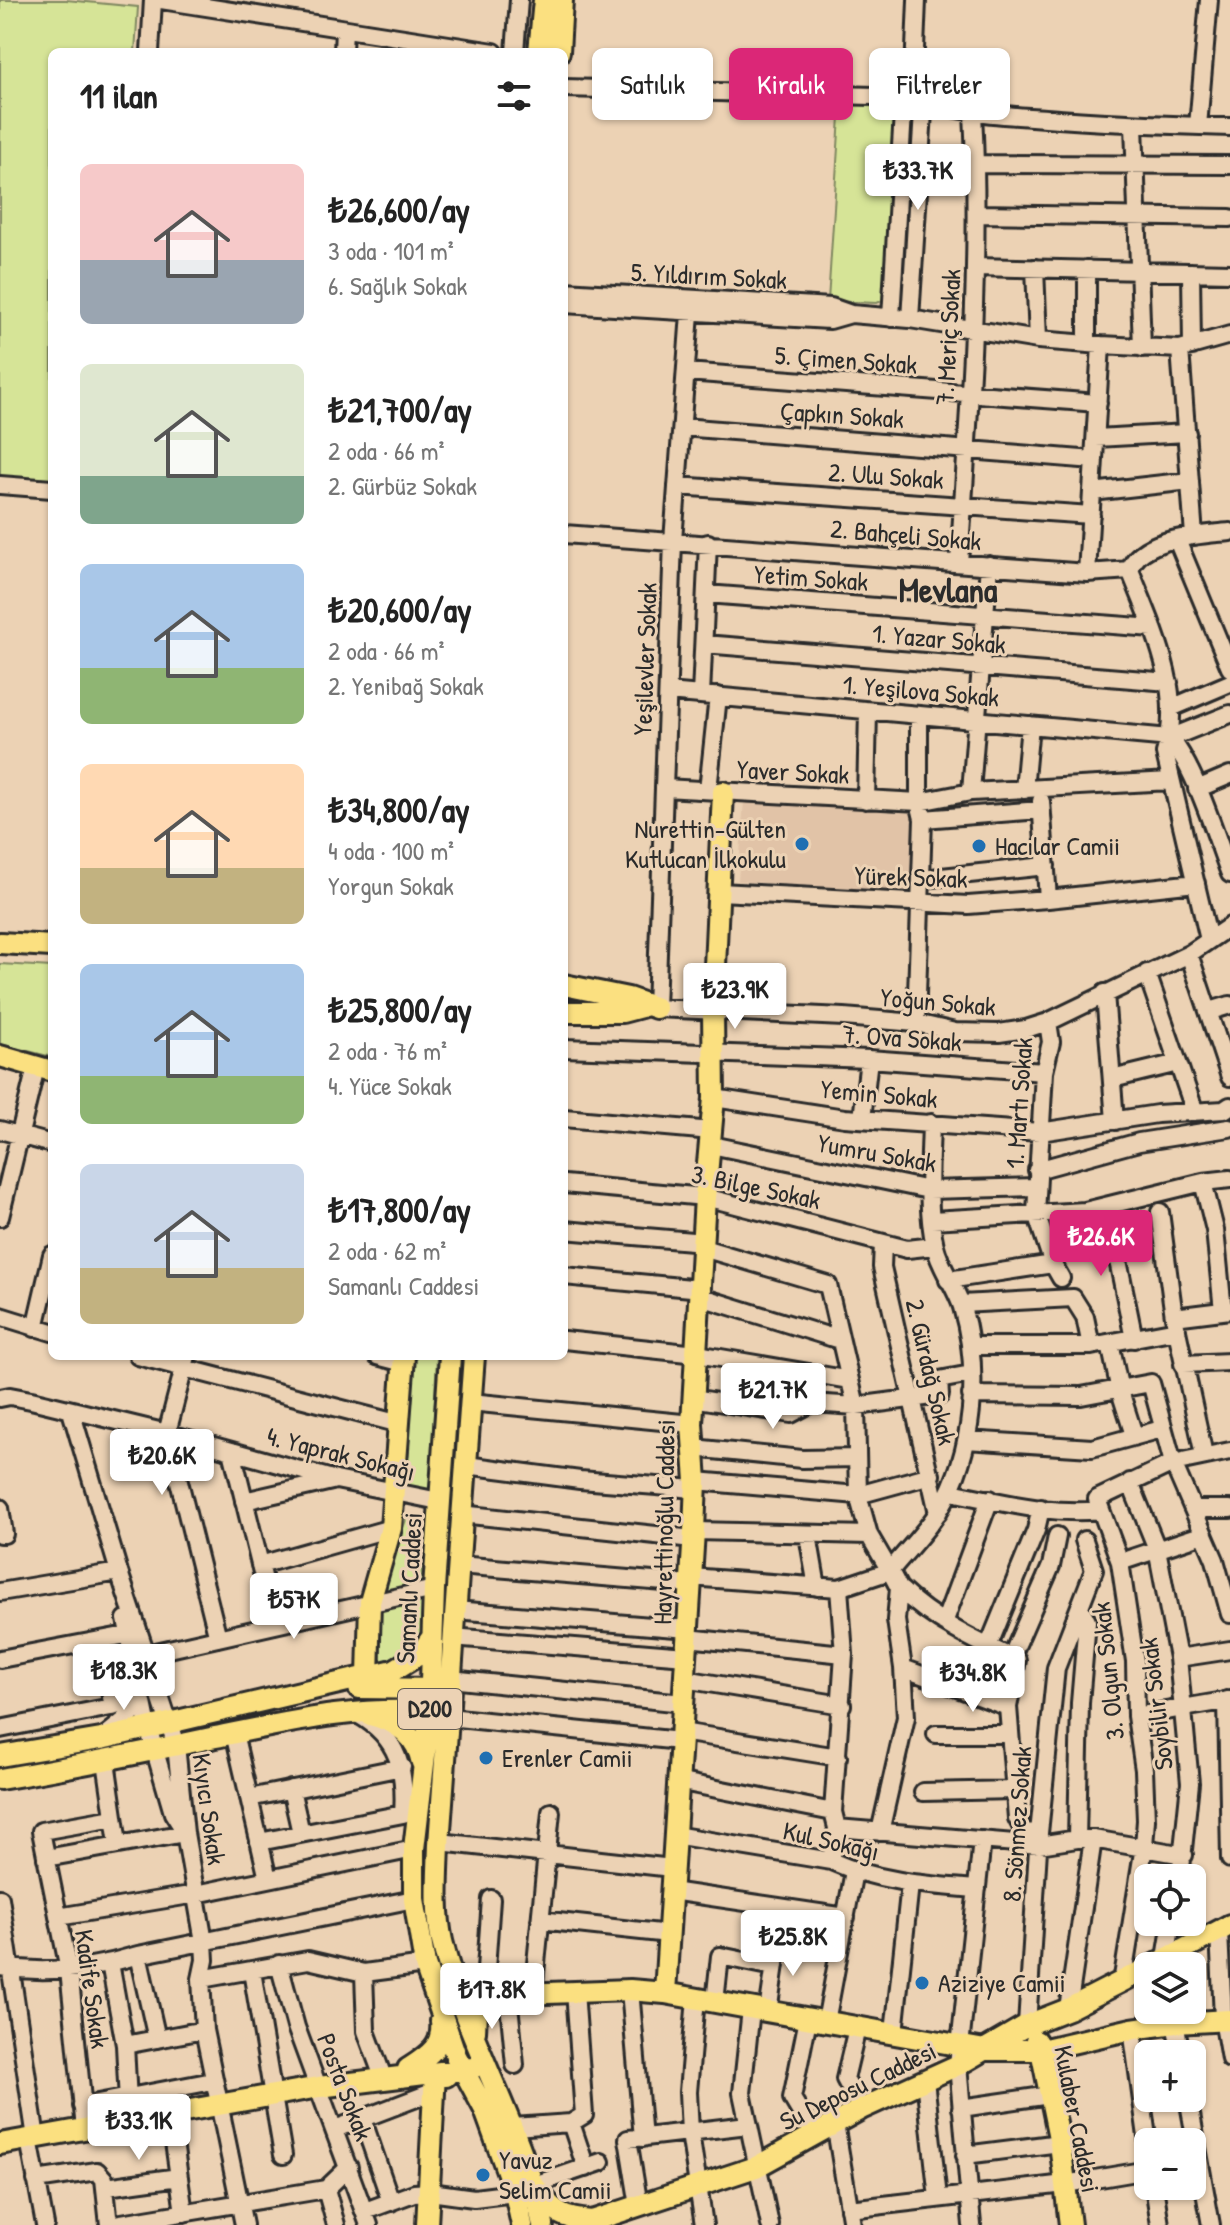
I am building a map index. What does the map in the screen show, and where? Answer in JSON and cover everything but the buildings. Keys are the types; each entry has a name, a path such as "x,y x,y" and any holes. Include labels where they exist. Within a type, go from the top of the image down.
{"main road":[{"path":"542,0 550,43"},
{"path":"550,43 565,0"},
{"path":"713,1010 719,892 716,791"},
{"path":"0,943 48,946"},
{"path":"0,956 48,959"},
{"path":"568,986 628,998 648,1008"},
{"path":"568,998 611,1007 648,1008"},
{"path":"568,1012 622,1012 648,1008"},
{"name":"Hayrettinoğlu Caddesi","path":"665,1993 696,1485 692,1424 714,1098 713,1010"},
{"path":"0,1056 44,1069"},
{"path":"368,1677 370,1602 391,1528 404,1360"},
{"name":"Samanlı Caddesi","path":"450,1360 434,1589 442,1637 444,1686 439,1913 442,1939 479,2050"},
{"name":"Samanlı Caddesi","path":"442,1637 455,1610 474,1360"},
{"path":"0,1756 101,1739 394,1670 410,1663 442,1637"},
{"path":"295,1694 361,1687 444,1686"},
{"path":"0,1779 106,1761 327,1714 386,1710 442,1714"},
{"path":"354,1712 379,1717 405,1732 414,1742 413,1767"},
{"name":"Samanlı Caddesi","path":"442,1714 413,1767 414,1899 425,1965 459,2063"},
{"name":"Su Deposu Caddesi","path":"1178,1952 1225,1928"},
{"name":"Su Deposu Caddesi","path":"586,2223 756,2167 861,2109 925,2080 959,2056 985,2050 1027,2025 1068,2009 1134,1976"},
{"path":"454,1980 484,1993 630,1990 665,1993 894,2033 959,2056"},
{"path":"427,2225 435,2082 479,2050 476,2012 484,1993"},
{"path":"408,2069 428,2057 441,2041 443,2032 439,2001"},
{"path":"1206,2021 1226,2020"},
{"path":"985,2050 1041,2050 1168,2024"},
{"name":"Kulaber Caddesi","path":"1027,2025 1041,2050 1060,2143 1070,2225"},
{"name":"D200","path":"479,2050 513,2127 525,2189 522,2225"},
{"path":"0,2144 383,2077 408,2069 459,2063"},
{"name":"D200","path":"459,2063 543,2225"},
{"path":"383,2077 466,2085 485,2110"},
{"path":"525,2189 557,2213 586,2223"}],"street":[{"path":"150,48 153,0"},
{"path":"161,0 468,48"},
{"path":"515,48 519,0"},
{"path":"915,48 917,0"},
{"path":"1198,126 1209,0"},
{"path":"343,48 344,29"},
{"path":"568,88 869,96"},
{"path":"1010,116 1134,125 1230,127"},
{"path":"891,318 903,120"},
{"path":"910,319 922,120"},
{"name":"7. Meriç Sokak","path":"959,563 974,330 976,164 973,120"},
{"path":"1134,125 1142,348"},
{"path":"976,164 1230,165"},
{"path":"976,214 1230,218"},
{"path":"976,267 1230,273"},
{"path":"1035,268 1038,340"},
{"path":"1087,269 1098,403 1087,573"},
{"path":"1191,272 1186,348 1187,433 1194,536"},
{"name":"5. Yıldırım Sokak","path":"568,291 690,306"},
{"name":"5. Yıldırım Sokak","path":"568,304 831,307 851,314 910,319 1038,340 1142,348 1186,348 1230,333"},
{"name":"Yeşilevler Sokak","path":"648,1008 664,788 673,541 690,306"},
{"path":"1230,333 1230,346"},
{"name":"5. Çimen Sokak","path":"686,372 1098,403"},
{"name":"Çapkın Sokak","path":"682,427 1094,460"},
{"path":"1096,438 1187,433"},
{"path":"1092,492 1190,481"},
{"path":"0,485 48,489"},
{"name":"2. Ulu Sokak","path":"677,486 1091,515"},
{"path":"1209,940 1165,753 1170,738 1169,682 1153,628 1130,570 1133,560 1146,549 1194,536 1230,532"},
{"name":"2. Bahçeli Sokak","path":"568,534 1087,573 1130,570"},
{"path":"1177,540 1230,668"},
{"path":"708,543 704,644 716,791"},
{"path":"971,792 989,565"},
{"name":"Yetim Sokak","path":"706,594 1153,628"},
{"name":"1. Yazar Sokak","path":"704,644 1169,682"},
{"path":"1171,708 1230,683"},
{"name":"1. Yeşilova Sokak","path":"668,692 1170,738"},
{"path":"866,800 868,711"},
{"path":"1170,738 1230,714"},
{"path":"916,1023 922,879 919,715"},
{"path":"1030,725 1032,789 1041,810 1048,899"},
{"path":"1170,738 1179,749 1223,835 1230,874"},
{"path":"1197,789 1230,775"},
{"path":"921,811 971,792 1170,781"},
{"name":"Yaver Sokak","path":"664,788 866,800 921,811"},
{"path":"921,811 1041,810"},
{"path":"922,879 1046,866"},
{"name":"Yürek Sokak","path":"719,892 968,905 1196,883"},
{"name":"Yoğun Sokak","path":"648,1008 916,1023 955,1032 999,1033 1048,1022 1189,954 1230,926"},
{"path":"1189,954 1227,1057 1230,1077"},
{"path":"1147,973 1195,1112"},
{"path":"1105,993 1115,1121"},
{"path":"1210,1011 1230,1005"},
{"name":"1. Martı Sokak","path":"948,1280 1057,1271 1036,1213 1044,1072 1051,1042 1048,1022"},
{"name":"7. Ova Sokak","path":"568,1048 869,1059 1044,1072"},
{"path":"862,1119 869,1059"},
{"path":"1112,1079 1178,1063"},
{"path":"0,1217 20,1136 44,1069"},
{"name":"Yemin Sokak","path":"714,1098 862,1119 1040,1132 1157,1114 1227,1108"},
{"path":"1037,1170 1139,1142 1229,1132 1227,1108"},
{"name":"Yumru Sokak","path":"568,1119 711,1138 929,1190 1037,1187"},
{"path":"458,1565 839,1588 890,1571 938,1513 950,1492 966,1440 971,1395 970,1346 961,1304 935,1246 929,1190 931,1123"},
{"path":"0,1130 48,1143"},
{"path":"932,1220 1085,1211 1203,1182 1230,1179"},
{"path":"970,1346 1091,1346 1134,1339 1176,1323 1227,1311 1215,1230 1203,1182"},
{"name":"3. Bilge Sokak","path":"568,1184 705,1197 907,1249 935,1246"},
{"path":"1085,1211 1095,1221 1110,1221 1134,1339"},
{"path":"1160,1212 1183,1364 1204,1455"},
{"path":"568,1230 704,1245 828,1285 856,1406 858,1495 869,1535 899,1588 918,1606 1014,1659"},
{"name":"2. Gürdağ Sokak","path":"883,1243 882,1267 938,1513"},
{"path":"568,1276 701,1293 840,1340"},
{"path":"0,1316 44,1330 48,1293"},
{"path":"961,1304 1073,1298 1085,1317 1091,1346"},
{"path":"568,1340 697,1354 850,1380"},
{"path":"1110,1343 1120,1391 1134,1435"},
{"path":"218,1638 167,1433 185,1362 400,1424"},
{"path":"1183,1364 1230,1362"},
{"path":"693,1398 791,1414 812,1403 856,1406 940,1395 939,1380 971,1374"},
{"path":"971,1395 1081,1396 1151,1383 1173,1463 1204,1534 1223,1560 1230,1614"},
{"name":"4. Yaprak Sokağı","path":"0,1398 10,1396 167,1433 336,1480 439,1501"},
{"path":"470,1402 692,1424"},
{"name":"Kıyıcı Sokak","path":"71,1411 119,1572 133,1634 147,1654 176,1745 185,1833 204,1942 205,1960 201,1979 204,2030 244,2225"},
{"path":"966,1440 1092,1448 1162,1429"},
{"path":"693,1448 802,1459 857,1458"},
{"path":"232,1451 275,1625"},
{"path":"950,1492 1041,1508 1076,1512 1100,1510 1097,1499 1130,1482 1173,1463 1230,1451"},
{"path":"466,1465 580,1480 858,1495 931,1475"},
{"path":"244,1501 336,1480"},
{"name":"Soybilir Sokak","path":"1130,1482 1157,1549 1178,1658 1190,1783 1182,1864"},
{"path":"944,1623 990,1499"},
{"path":"0,1508 2,1534"},
{"path":"988,1647 1036,1530 1041,1508"},
{"path":"1194,1509 1230,1509"},
{"name":"3. Olgun Sokak","path":"1100,1510 1120,1562 1135,1661 1136,1716 1144,1770 1144,1846 1122,1983"},
{"path":"461,1514 693,1535 869,1535"},
{"path":"260,1565 391,1528"},
{"path":"1036,1530 1084,1540 1110,1532"},
{"path":"1120,1562 1204,1534"},
{"path":"808,1535 817,1587"},
{"path":"1039,1839 1024,1832 1017,1818 1008,1707 1014,1659 1051,1566 1057,1536"},
{"name":"8. Sönmez Sokak","path":"1027,2025 1039,1839 1056,1668 1084,1614 1094,1570 1084,1540"},
{"path":"0,1592 119,1572"},
{"path":"831,1861 844,1654 839,1588"},
{"path":"880,1832 906,1717 896,1620 899,1588"},
{"path":"147,1654 434,1589"},
{"path":"455,1610 687,1641 844,1654"},
{"path":"1068,2009 1085,1839 1080,1703 1084,1614"},
{"path":"0,1659 133,1634 139,1687 154,1750 173,1813 185,1833 46,1858"},
{"path":"442,1637 687,1641"},
{"path":"100,1641 113,1707"},
{"path":"1178,1658 1230,1650"},
{"path":"903,1668 1008,1707"},
{"path":"684,1679 842,1705"},
{"path":"444,1686 683,1703"},
{"path":"0,1729 126,1704 139,1687"},
{"path":"101,1739 131,1715 139,1687"},
{"path":"1136,1716 1228,1700 1230,1859"},
{"path":"442,1714 680,1737 838,1757"},
{"path":"234,1733 268,1879"},
{"path":"936,1734 1010,1734"},
{"path":"106,1761 118,1844"},
{"path":"249,1798 413,1767 405,1790 403,1814 259,1842"},
{"path":"677,1781 880,1832 982,1840 1085,1839 1144,1846 1184,1855"},
{"path":"291,1789 301,1833"},
{"path":"923,1792 1015,1790"},
{"path":"533,1994 551,1812"},
{"path":"86,1850 81,1824 114,1818"},
{"name":"Kadife Sokak","path":"81,1824 41,1831 69,1970 85,2129"},
{"name":"Kul Sokağı","path":"674,1835 831,1861 854,1871 910,1884 977,1889"},
{"path":"972,2225 959,2056 982,1840"},
{"path":"440,1842 672,1868"},
{"path":"58,1917 196,1894 414,1849"},
{"path":"814,2135 792,2098 846,1917 854,1871"},
{"path":"894,2033 910,1884"},
{"path":"671,1891 846,1917"},
{"path":"0,1898 6,1968 45,2225"},
{"path":"6,1968 69,1970 414,1899"},
{"path":"484,1993 491,1899"},
{"path":"540,1920 669,1934"},
{"path":"1225,1928 1226,2020 1230,2059"},
{"path":"770,2225 742,2093 779,1937"},
{"path":"138,1955 157,2039"},
{"path":"704,2225 690,2133 688,2092 706,2000 720,1956 774,1967"},
{"path":"201,1979 308,1960 364,1973 425,1965"},
{"path":"110,1963 125,2045 129,2121"},
{"name":"Posta Sokak","path":"279,1964 296,2027 367,2218"},
{"path":"252,1971 283,2155"},
{"path":"364,1973 366,2031 383,2077"},
{"path":"630,1990 643,2138"},
{"path":"513,2127 571,2123 584,2115 575,1991"},
{"path":"508,1994 515,2065"},
{"path":"857,2028 845,2079 861,2109"},
{"path":"1132,2029 1146,2128"},
{"path":"125,2045 204,2030"},
{"path":"925,2080 938,2198"},
{"path":"82,2106 213,2081"},
{"path":"335,2129 435,2082"},
{"path":"961,2108 1050,2095"},
{"path":"1191,2112 1211,2225"},
{"path":"170,2114 184,2213"},
{"path":"362,2118 391,2202"},
{"path":"367,2218 391,2202 414,2193 474,2198 525,2189 594,2165 571,2123"},
{"path":"835,2123 850,2217 938,2198 1065,2184 1134,2172"},
{"path":"639,2206 628,2139 748,2125"},
{"path":"965,2155 1060,2143"},
{"path":"36,2180 97,2171 106,2187 109,2225 326,2189 349,2167"},
{"path":"106,2187 179,2177"},
{"path":"326,2189 336,2225"},
{"path":"1156,2200 1160,2225"}],"shaded area":[{"name":"Nurettin-Gülten Kutlucan İlkokulu","path":"744,800 916,809 914,890 908,894 738,881"}],"green space":[{"path":"0,0 66,0 138,7 135,48 48,48 48,481 0,477"},
{"path":"853,101 869,101 869,120 895,120 884,300 877,303 828,301 840,120 853,120"},
{"path":"0,964 48,967 48,1056 0,1044"},
{"path":"415,1360 437,1360 430,1492 406,1487"},
{"path":"407,1517 423,1517 426,1526 421,1583 380,1592"},
{"path":"427,1598 422,1632 418,1639 404,1652 381,1662 381,1607"}],"place":[{"name":"Nurettin-Gülten Kutlucan İlkokulu","path":"802,844"},
{"name":"Hacılar Camii","path":"979,846"},
{"name":"Erenler Camii","path":"486,1758"},
{"name":"Aziziye Camii","path":"922,1983"},
{"name":"Yavuz Selim Camii","path":"483,2175"}],"district":[{"name":"Mevlana","path":"948,590"}]}
